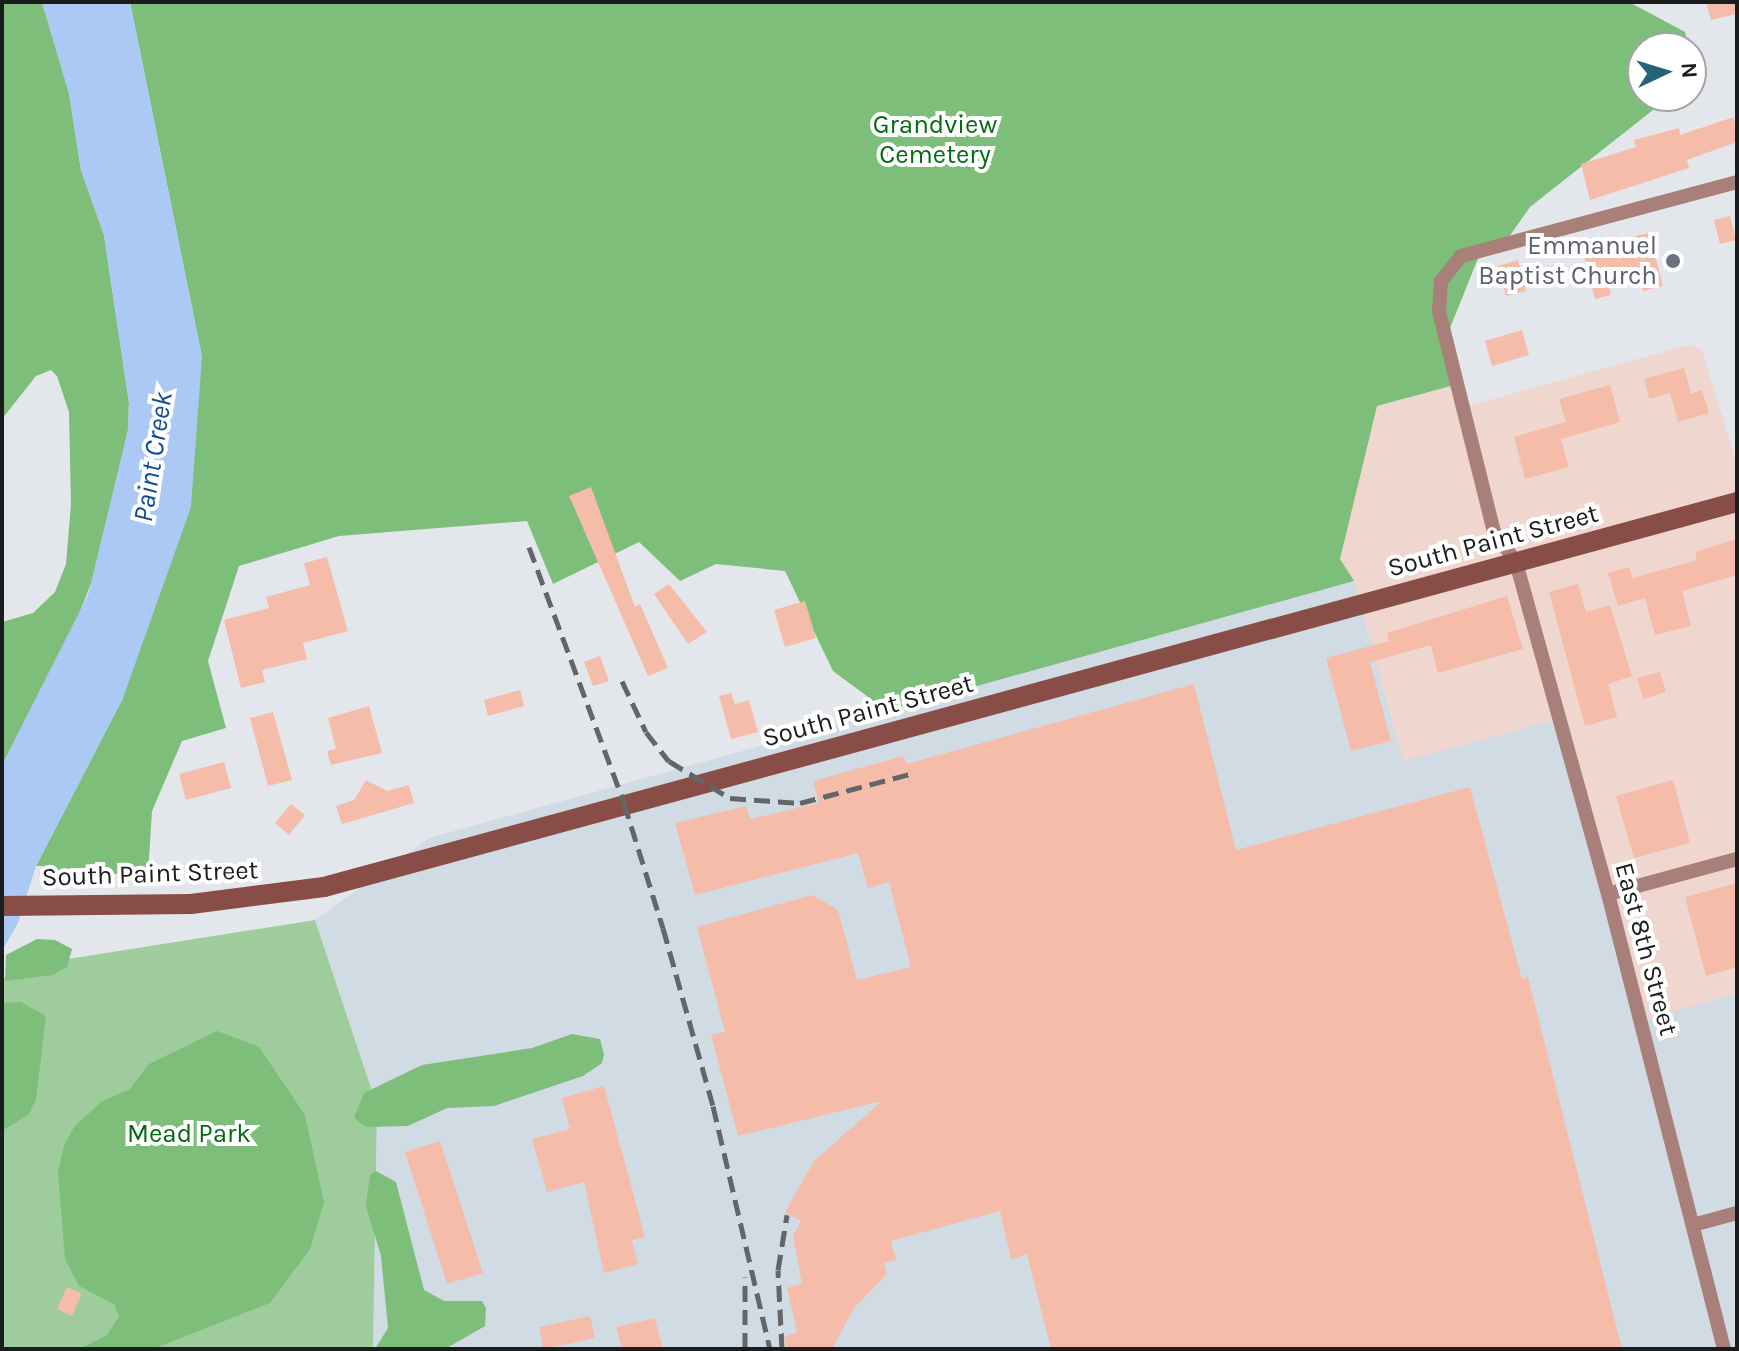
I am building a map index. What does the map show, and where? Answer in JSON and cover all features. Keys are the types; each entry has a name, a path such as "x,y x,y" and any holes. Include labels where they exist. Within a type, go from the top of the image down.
{"main road":[{"name":"South Paint Street","path":"2,906 191,904 324,887 1737,502"}],"street":[{"name":"East 8th Street","path":"1724,1349 1608,894 1516,562 1494,532 1439,311 1441,281 1461,256 1737,182"},
{"path":"1608,894 1737,859"},
{"path":"1693,1225 1737,1213"}],"shaded area":[{"path":"1692,344 1702,350 1737,464 1737,993 1641,1022 1403,761 1354,581 1309,510 1371,407 1458,384 1464,407"},
{"path":"1354,581 1403,761 1559,719 1641,1021 1737,993 1737,1349 373,1349 377,1106 315,920 429,838"}],"green space":[{"path":"2,2 42,2 69,93 81,170 104,235 129,403 128,430 94,576 71,634 2,765 2,622 33,613 55,592 66,564 71,504 69,412 57,376 51,370 36,376 2,419"},
{"name":"Grandview Cemetery","path":"130,2 1629,2 1685,32 1627,32 1627,112 1650,112 1530,207 1504,244 1481,251 1446,338 1458,384 1377,406 1340,559 1354,581 898,708 890,698 875,702 833,671 785,571 716,564 680,581 639,542 553,584 527,521 339,536 239,566 208,661 226,728 182,741 152,811 148,874 39,874 43,866 36,866 123,698 202,357"},
{"name":"Mead Park","path":"315,920 377,1106 373,1349 2,1349 2,982 11,968"},
{"path":"37,939 55,940 72,949 67,967 53,975 5,981 6,955"},
{"path":"21,1002 46,1016 36,1099 29,1114 2,1131 2,1003"},
{"path":"217,1031 259,1047 305,1115 324,1202 310,1249 270,1303 153,1349 79,1349 107,1335 119,1316 114,1304 79,1286 65,1259 58,1172 64,1146 74,1127 102,1101 130,1089 149,1064"},
{"path":"572,1034 600,1039 604,1055 602,1063 583,1076 494,1106 447,1108 408,1126 366,1127 354,1118 364,1093 422,1065 532,1048"},
{"path":"376,1171 396,1182 424,1290 444,1301 482,1301 486,1308 485,1326 445,1349 375,1349 388,1328 381,1256 366,1206 370,1175"}],"water":[{"name":"Paint Creek","path":"42,2 130,2 202,357 191,507 123,698 36,866 18,923 2,951 2,765 88,595 128,430 129,403 104,235 81,170 69,93"}],"building":[{"path":"1706,2 1737,2 1737,14 1711,20"},
{"path":"1734,117 1737,142 1687,160 1689,168 1590,200 1581,164 1636,147 1634,140 1679,128 1680,135"},
{"path":"1730,216 1736,240 1720,244 1714,220"},
{"path":"1649,233 1663,286 1643,291 1639,277 1609,285 1611,295 1595,299 1582,248"},
{"path":"1518,260 1526,291 1506,296 1498,266"},
{"path":"1522,330 1529,355 1492,366 1485,341"},
{"path":"1684,368 1691,394 1702,390 1709,413 1678,422 1670,393 1649,399 1644,379"},
{"path":"1610,385 1620,422 1561,439 1569,467 1525,479 1514,437 1566,422 1559,399"},
{"path":"591,487 635,607 640,604 668,668 648,676 569,496"},
{"path":"1737,539 1737,575 1682,591 1691,626 1655,635 1645,598 1618,606 1608,573 1629,567 1633,578 1697,560 1695,552"},
{"path":"327,557 348,631 303,643 307,659 262,670 265,682 241,688 224,620 269,608 266,597 310,585 304,563"},
{"path":"669,584 707,632 688,644 654,594"},
{"path":"1578,584 1586,612 1610,605 1632,676 1608,684 1617,717 1585,726 1549,592"},
{"path":"1507,596 1523,649 1438,673 1431,645 1370,662 1391,741 1351,751 1326,658 1389,641 1387,633"},
{"path":"805,601 816,638 785,647 774,610"},
{"path":"600,656 609,681 593,686 584,662"},
{"path":"1660,672 1666,692 1643,699 1637,678"},
{"path":"1194,684 1236,850 1470,787 1522,979 1528,977 1622,1349 1051,1349 1027,1254 1011,1260 1000,1211 891,1241 896,1260 884,1263 887,1274 854,1308 832,1349 787,1349 784,1337 797,1332 787,1288 802,1284 793,1236 801,1221 785,1212 814,1161 882,1101 738,1136 711,1035 725,1032 697,927 812,895 838,910 857,980 911,967 889,882 868,888 858,853 695,895 675,823 746,806 750,819 819,803 813,781 903,756 907,764"},
{"path":"520,690 524,706 488,716 484,700"},
{"path":"731,693 735,704 749,700 758,732 731,739 719,696"},
{"path":"369,706 382,753 331,765 327,751 336,749 328,718"},
{"path":"273,712 292,780 268,786 250,718"},
{"path":"224,762 231,788 186,800 179,774"},
{"path":"366,780 387,791 409,785 414,803 342,824 336,806 354,800"},
{"path":"1673,780 1690,843 1634,858 1616,796"},
{"path":"291,804 305,815 289,835 275,823"},
{"path":"1737,883 1737,967 1706,976 1685,897"},
{"path":"604,1086 645,1237 632,1240 638,1264 604,1273 584,1182 547,1192 532,1139 570,1129 562,1098"},
{"path":"440,1141 483,1273 447,1284 405,1152"},
{"path":"67,1287 82,1294 72,1316 57,1309"},
{"path":"590,1316 595,1338 543,1349 539,1327"},
{"path":"655,1318 663,1349 622,1349 616,1327"}],"railway":[{"path":"529,547 624,803 663,928 713,1106 770,1349"},
{"path":"622,681 646,732 669,761 730,798 800,803 910,774"},
{"path":"782,1349 778,1270 787,1215"},
{"path":"745,1277 745,1349"}],"place":[{"name":"Emmanuel Baptist Church","path":"1673,261"}]}
